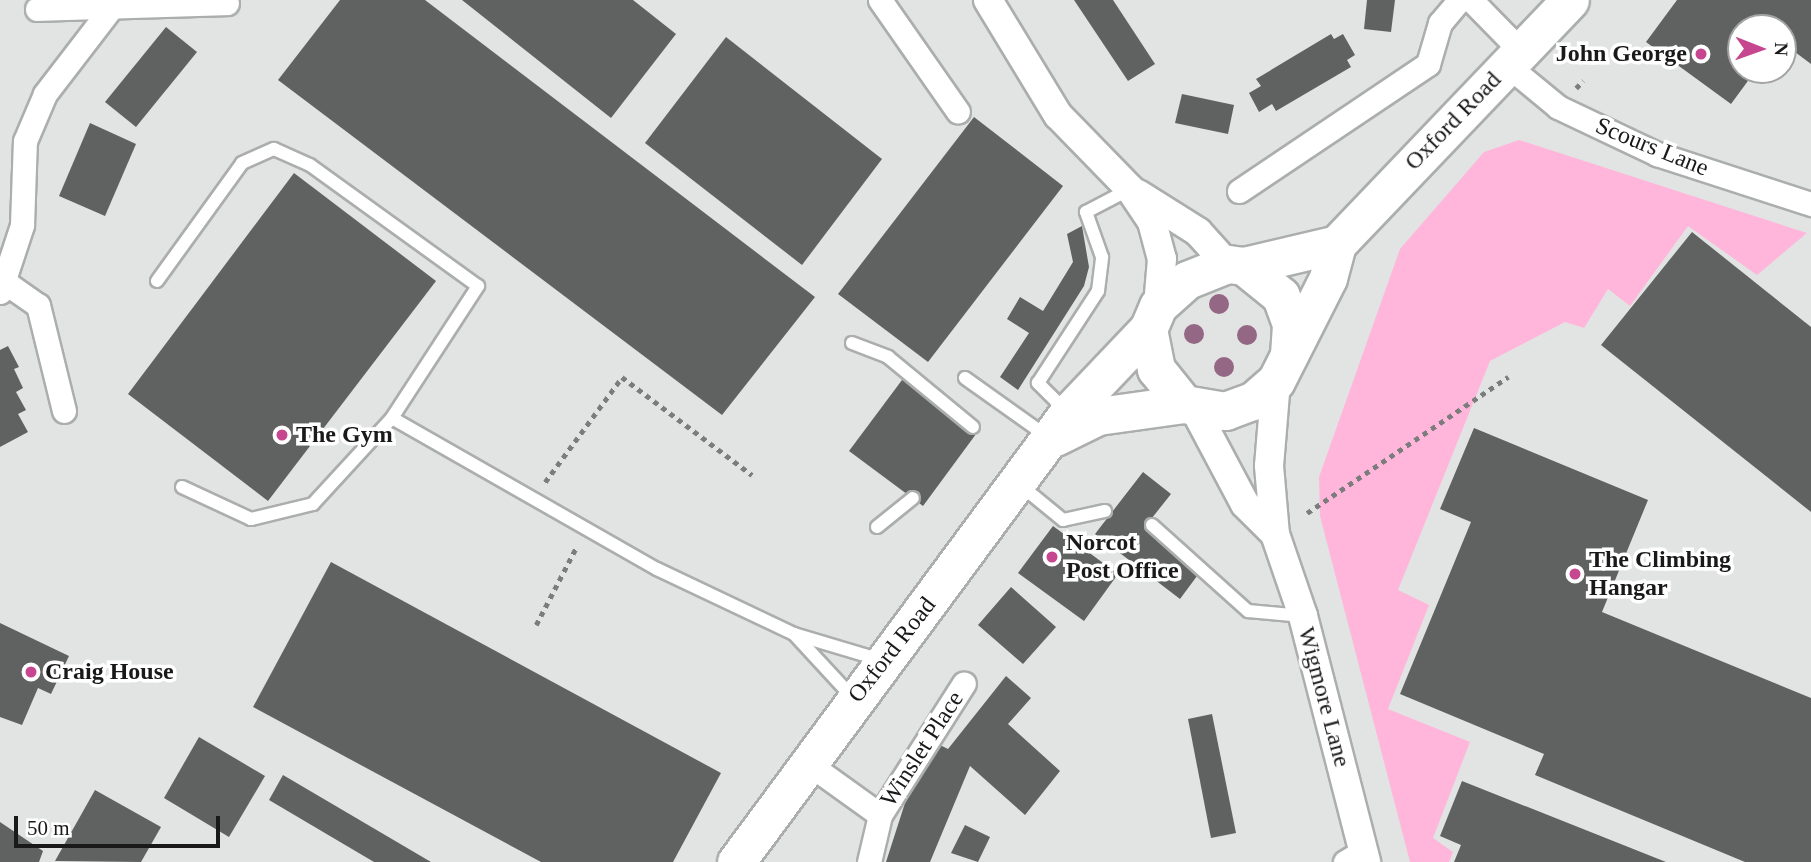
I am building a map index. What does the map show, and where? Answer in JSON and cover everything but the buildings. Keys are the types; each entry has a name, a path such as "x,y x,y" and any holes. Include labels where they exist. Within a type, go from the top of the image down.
{"main road":[{"name":"Oxford Road","path":"1336,244 1570,0"},
{"path":"1336,244 1328,278 1282,368 1253,401 1225,411 1190,407 1156,369 1153,317 1187,280 1235,265 1336,244"},
{"path":"1235,265 1281,296 1291,324 1282,368"},
{"name":"Oxford Road","path":"736,862 809,764 881,660 1019,484 1060,426 1153,317"},
{"name":"Oxford Road","path":"1060,426 1098,416 1190,407"}],"street":[{"path":"880,0 958,112"},
{"path":"988,0 1058,114 1130,189 1152,222 1162,259 1153,317"},
{"path":"1239,191 1428,64 1440,23 1459,0"},
{"name":"Scours Lane","path":"1471,0 1514,58 1558,107 1657,154 1811,204"},
{"path":"37,9 114,4 227,3"},
{"path":"64,411 38,306 3,287 22,225 24,141 45,94 114,4"},
{"path":"1130,189 1198,232 1235,265"},
{"name":"Wigmore Lane","path":"1282,368 1269,466 1275,534 1303,616 1358,858"},
{"name":"Wigmore Lane","path":"1190,407 1245,504 1275,534"},
{"name":"Winslet Place","path":"869,862 880,815 964,683"},
{"name":"Winslet Place","path":"809,764 880,815"}],"lane":[{"path":"157,281 250,155 274,149 310,165 478,286 392,418 313,503 290,514 251,519 182,487"},
{"path":"1060,426 1038,383 1098,291 1102,257 1086,212 1130,189"},
{"path":"852,343 888,357 973,427"},
{"path":"965,378 1060,426"},
{"path":"392,418 532,500 794,634 881,660"},
{"path":"1019,484 1063,520 1105,511"},
{"path":"877,527 913,498"},
{"path":"1152,525 1248,611 1303,616"},
{"path":"794,634 853,698"}],"path":[{"path":"532,500 622,377 752,475"},
{"path":"1307,513 1507,377"},
{"path":"536,625 578,547 567,541"}],"shaded area":[{"path":"1519,140 1807,233 1757,275 1688,226 1630,306 1608,289 1584,328 1565,322 1490,361 1398,590 1429,605 1388,709 1470,742 1433,838 1453,852 1449,862 1410,862 1320,516 1319,477 1400,249 1484,152"}],"place":[{"name":"John George","path":"1701,54"},
{"name":"The Gym","path":"282,435"},
{"name":"Norcot Post Office","path":"1052,557"},
{"name":"The Climbing Hangar","path":"1575,574"},
{"name":"Craig House","path":"31,672"}]}
